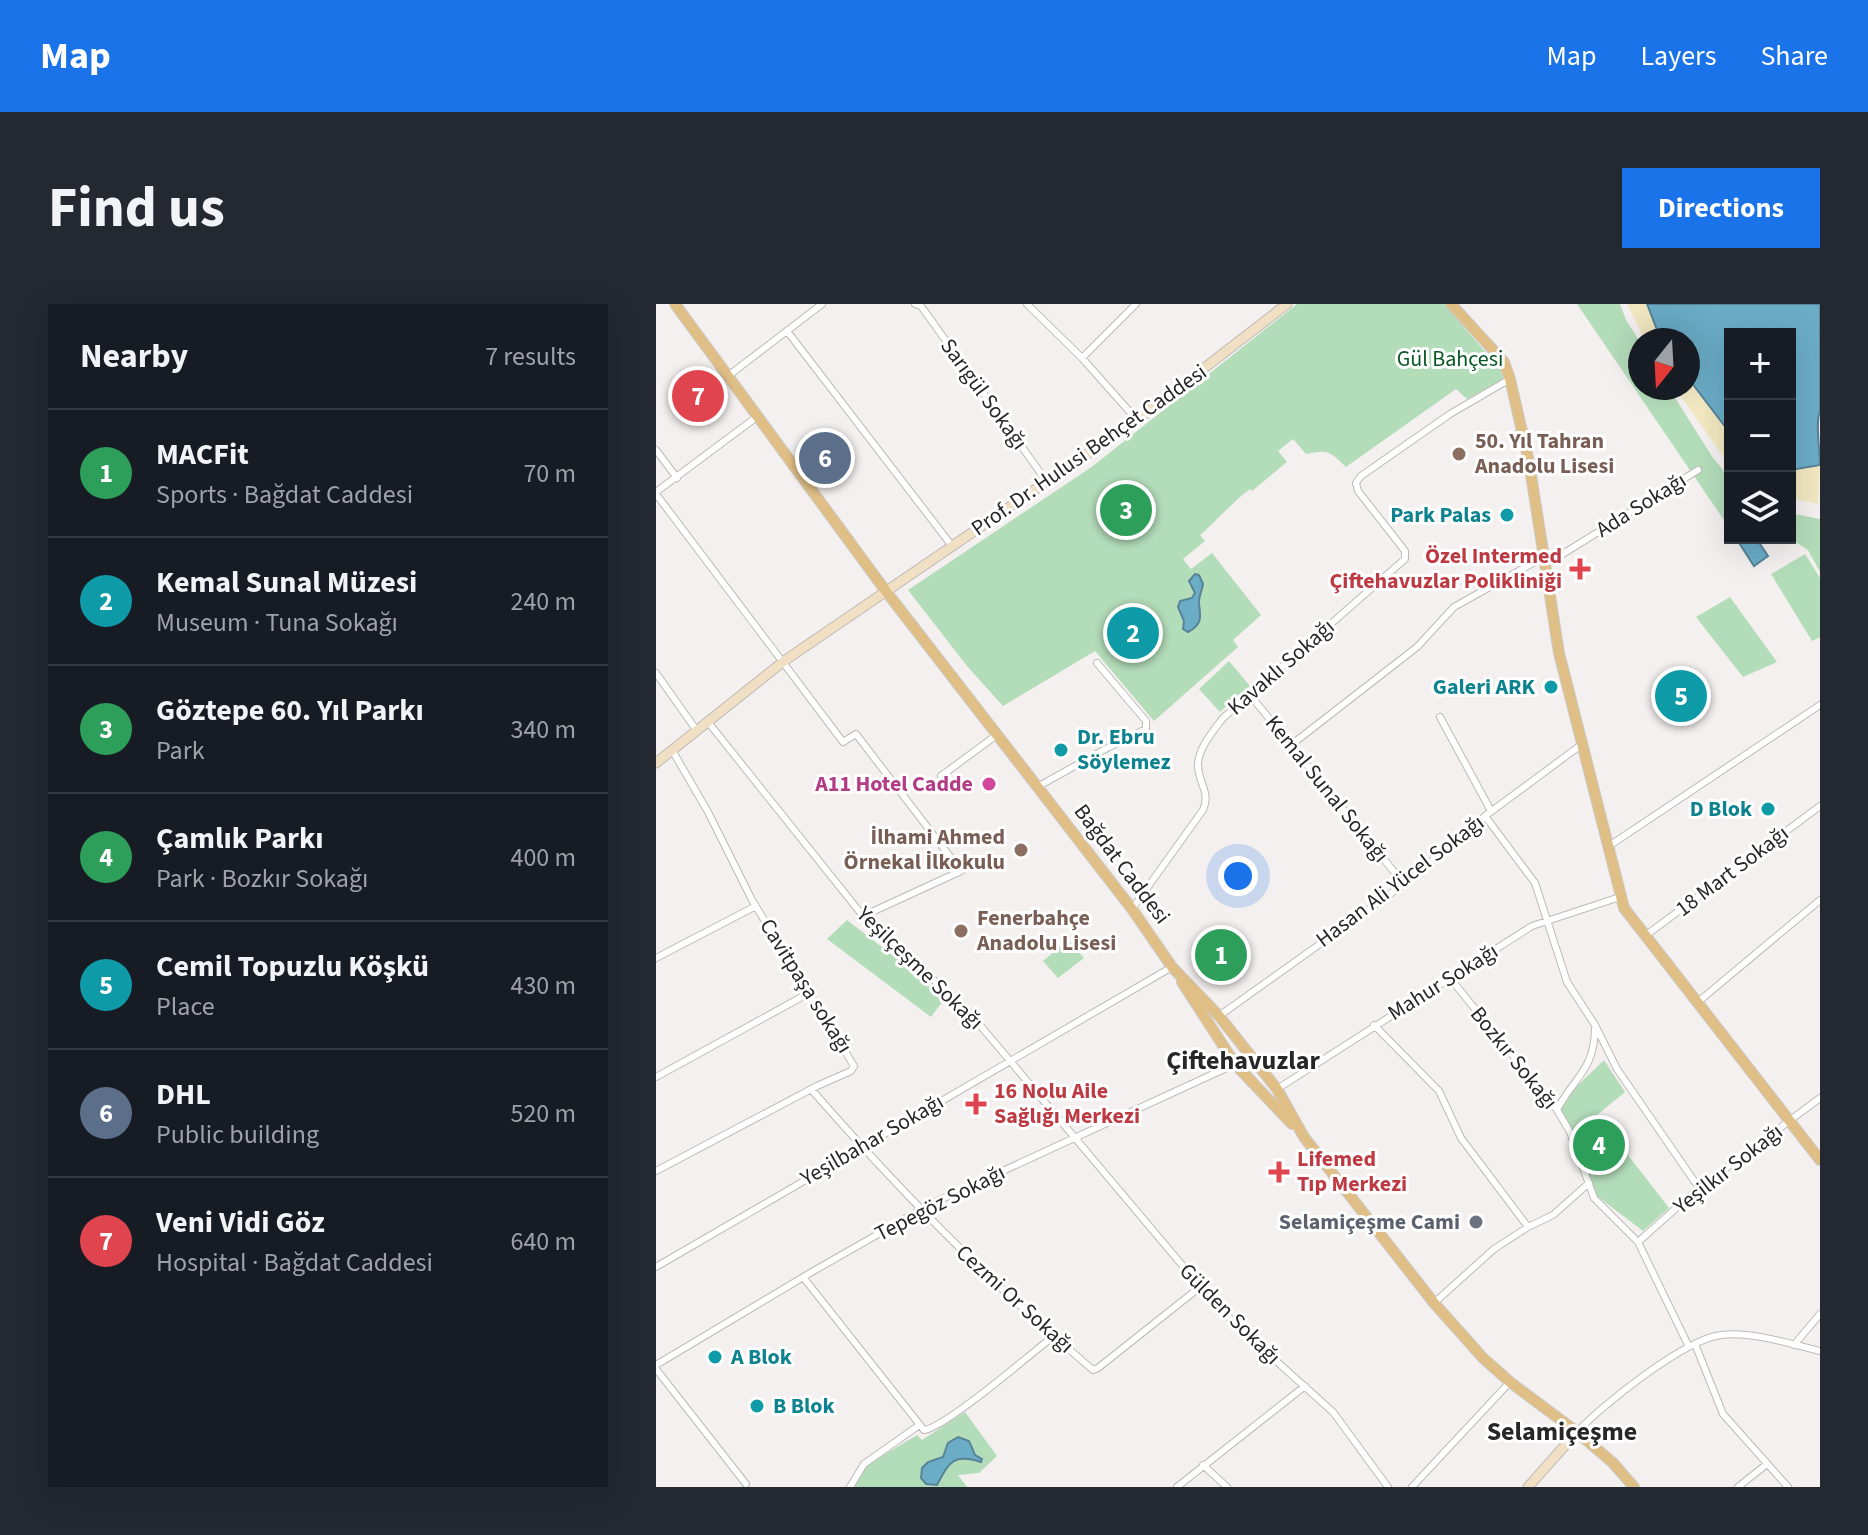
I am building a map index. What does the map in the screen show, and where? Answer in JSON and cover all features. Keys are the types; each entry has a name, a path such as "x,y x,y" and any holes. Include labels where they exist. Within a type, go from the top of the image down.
{"main road":[{"name":"Bağdat Caddesi","path":"675,304 885,590 1039,786 1172,967 1219,1016 1277,1089 1304,1137 1434,1303 1466,1340 1510,1382 1577,1432 1613,1463 1634,1487"},
{"path":"1451,304 1504,362 1510,379 1529,462 1559,653 1624,908 1820,1160"},
{"path":"1172,967 1235,1064 1304,1137"}],"street":[{"path":"728,376 822,304"},
{"path":"1027,304 1082,358 1137,420"},
{"path":"1082,358 1136,304"},
{"name":"Sarıgül Sokağı","path":"918,305 1047,482"},
{"name":"Prof. Dr. Hulusi Behçet Caddesi","path":"656,763 784,661 1137,420 1285,305"},
{"path":"787,331 952,546"},
{"name":"Kavaklı Sokağı","path":"1132,909 1206,804 1206,789 1198,763 1211,734 1223,718 1405,559 1405,551 1358,491 1356,483 1361,476 1450,414 1510,379"},
{"path":"758,416 656,493 843,742 856,734 961,871 863,916"},
{"path":"656,450 677,478"},
{"name":"Ada Sokağı","path":"1291,745 1417,647 1454,607 1543,562 1698,470"},
{"path":"1039,786 1146,729 1146,721 1097,663"},
{"path":"656,673 697,731"},
{"name":"Kemal Sunal Sokağı","path":"1250,695 1404,884"},
{"path":"1609,846 1820,705"},
{"path":"1440,717 1488,814 1535,883 1567,982 1595,1025 1617,1069 1699,1188"},
{"name":"Yeşilçeşme Sokağı","path":"708,722 863,916 960,1003 1074,1138"},
{"path":"941,776 998,734"},
{"name":"Hasan Ali Yücel Sokağı","path":"1219,1016 1404,884 1488,814 1581,745"},
{"name":"Cavitpaşa sokağı","path":"656,1171 811,1089 852,1071 854,1066 756,906 672,750"},
{"name":"18 Mart Sokağı","path":"1645,936 1820,806"},
{"name":"Mahur Sokağı","path":"1277,1089 1532,926 1620,897"},
{"path":"1698,1002 1820,900"},
{"path":"656,958 756,906"},
{"name":"Yeşilbahar Sokağı","path":"656,1267 1172,967"},
{"name":"Bozkır Sokağı","path":"1450,978 1557,1110 1570,1132 1594,1198 1638,1242 1723,1414 1788,1487"},
{"path":"656,1066 659,1076 809,993"},
{"path":"1374,1025 1439,1091 1461,1138 1528,1227"},
{"path":"1557,1110 1582,1075 1594,1050 1595,1025"},
{"name":"Tepegöz Sokağı","path":"656,1367 921,1209 1235,1064"},
{"name":"Cezmi Or Sokağı","path":"811,1089 861,1147 986,1275 1090,1368 1098,1368 1200,1287"},
{"name":"Yeşilkır Sokağı","path":"1638,1242 1699,1188 1820,1098"},
{"name":"Gülden Sokağı","path":"1074,1138 1200,1287 1239,1328 1333,1412 1388,1487"},
{"path":"1434,1303 1494,1249 1564,1207 1589,1183"},
{"path":"803,1277 918,1426 925,1430 935,1426 1055,1335"},
{"path":"1794,1345 1820,1314"},
{"path":"1528,1487 1597,1412 1692,1346 1726,1335 1820,1351"},
{"path":"656,1367 745,1486"},
{"path":"1412,1487 1510,1382"},
{"path":"1177,1487 1305,1386"},
{"path":"850,1487 866,1462 918,1426"},
{"path":"1738,1487 1767,1464"},
{"path":"1203,1465 1227,1487"}],"green space":[{"name":"Gül Bahçesi","path":"1297,304 1444,304 1501,370 1503,379 1467,399 1456,389 1346,467 1328,453 1306,454 1293,439 1278,451 1287,462 1236,500 1200,535 1205,541 1183,559 1191,569 1212,553 1261,615 1233,640 1238,647 1154,721 1095,651 1003,706 967,666 908,590 1093,466"},
{"path":"1577,304 1620,304 1631,328 1628,328 1628,379"},
{"path":"1642,400 1677,400 1724,471 1724,520"},
{"path":"1796,514 1820,519 1820,572 1808,550 1796,542"},
{"path":"1805,554 1820,578 1820,637 1812,641 1771,574"},
{"path":"1730,597 1777,662 1743,677 1696,617"},
{"path":"1229,661 1250,686 1220,712 1199,689"},
{"path":"847,920 946,997 931,1017 827,939"},
{"path":"1068,940 1084,958 1058,978 1043,961"},
{"path":"1604,1060 1625,1092 1597,1115 1669,1208 1643,1231 1597,1196 1560,1111 1571,1092"},
{"path":"965,1412 997,1456 979,1473 958,1475 967,1487 853,1487 867,1465 917,1435 922,1440"}],"sand":[{"path":"1627,304 1647,304 1656,328 1639,328"},
{"path":"1700,394 1724,425 1724,457 1683,400 1700,400"},
{"path":"1820,465 1818,504 1796,499 1796,470"}],"water":[{"path":"1647,304 1820,304 1820,465 1796,469 1796,328 1724,328 1724,425 1700,394 1700,328 1656,328"},
{"path":"1740,544 1760,544 1768,556 1754,566"},
{"path":"1195,574 1199,575 1203,584 1200,617 1196,626 1188,632 1183,629 1184,621 1178,607 1180,601 1192,598 1195,593 1189,581"},
{"path":"958,1437 969,1441 981,1462 957,1460 949,1466 937,1485 926,1484 921,1478 922,1468 928,1462 943,1457 948,1443"}],"place":[{"name":"Veni Vidi Göz","path":"698,396"},
{"name":"50. Yıl Tahran Anadolu Lisesi","path":"1459,454"},
{"name":"DHL","path":"825,458"},
{"name":"Göztepe 60. Yıl Parkı","path":"1126,510"},
{"name":"Park Palas","path":"1507,515"},
{"name":"Özel Intermed Çiftehavuzlar Polikliniği","path":"1580,569"},
{"name":"Kemal Sunal Müzesi","path":"1133,633"},
{"name":"Galeri ARK","path":"1551,687"},
{"name":"Cemil Topuzlu Köşkü","path":"1681,696"},
{"name":"Dr. Ebru Söylemez","path":"1061,750"},
{"name":"A11 Hotel Cadde","path":"989,784"},
{"name":"D Blok","path":"1768,809"},
{"name":"İlhami Ahmed Örnekal İlkokulu","path":"1021,850"},
{"name":"Fenerbahçe Anadolu Lisesi","path":"961,931"},
{"name":"MACFit","path":"1221,955"},
{"name":"16 Nolu Aile Sağlığı Merkezi","path":"976,1104"},
{"name":"Çamlık Parkı","path":"1599,1145"},
{"name":"Lifemed Tıp Merkezi","path":"1279,1172"},
{"name":"Selamiçeşme Cami","path":"1476,1222"},
{"name":"A Blok","path":"715,1357"},
{"name":"B Blok","path":"757,1406"}],"district":[{"name":"Çiftehavuzlar","path":"1243,1060"},
{"name":"Selamiçeşme","path":"1562,1431"}]}
